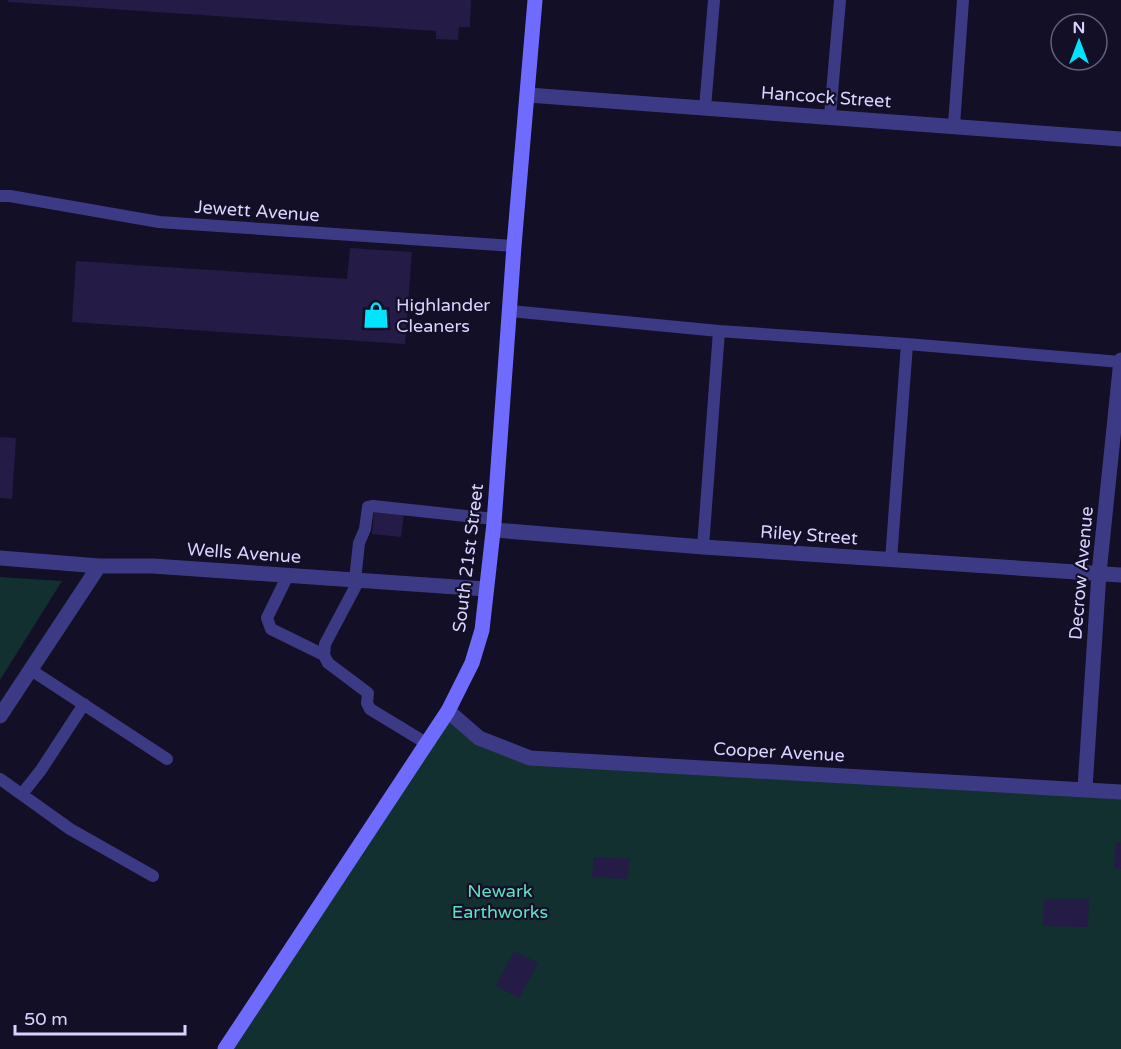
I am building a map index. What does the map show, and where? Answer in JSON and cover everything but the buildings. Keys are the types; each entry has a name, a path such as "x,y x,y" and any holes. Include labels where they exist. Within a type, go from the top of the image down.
{"main road":[{"name":"South 21st Street","path":"225,1049 448,711 472,663 482,630 494,525 535,0"}],"street":[{"name":"Hancock Street","path":"528,95 1121,138"},
{"name":"Decrow Avenue","path":"1085,788 1099,573 1121,361"},
{"name":"Riley Street","path":"494,525 703,547 1121,575"},
{"name":"Wells Avenue","path":"0,558 485,589"},
{"path":"0,716 99,566"},
{"name":"Cooper Avenue","path":"448,711 478,738 530,758 1085,788 1121,792"}],"lane":[{"path":"705,108 714,0"},
{"path":"830,116 840,0"},
{"path":"954,125 963,0"},
{"name":"Jewett Avenue","path":"0,196 159,222 514,246"},
{"path":"510,311 718,331 1121,361"},
{"path":"703,547 718,331"},
{"path":"891,560 907,344"},
{"path":"324,655 326,644 357,580 358,543 365,529 368,507 494,525"},
{"path":"288,575 267,618 271,628 324,655 328,663 368,693 367,703 370,709 426,743"},
{"path":"31,670 168,759"},
{"path":"22,795 84,704"},
{"path":"0,779 70,829 153,876"}],"green space":[{"path":"0,577 62,581 0,680"},
{"name":"Newark Earthworks","path":"448,711 479,738 530,758 1121,792 1121,1049 227,1049"}],"place":[{"name":"Highlander Cleaners","path":"376,315"}]}
